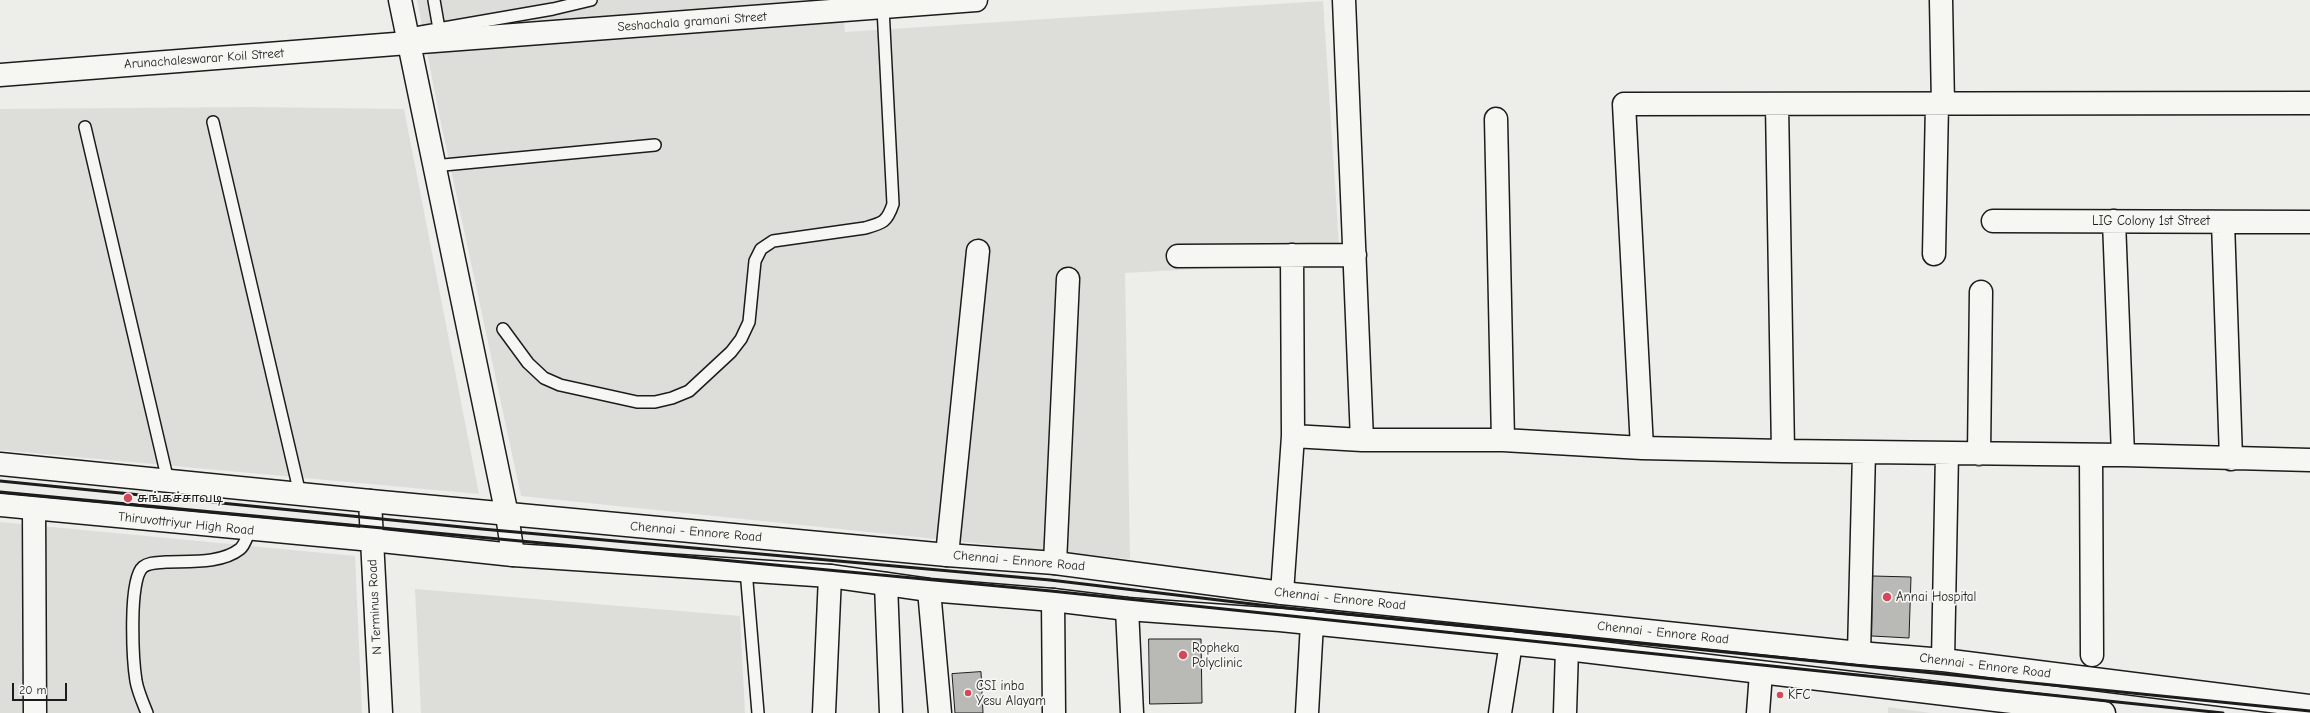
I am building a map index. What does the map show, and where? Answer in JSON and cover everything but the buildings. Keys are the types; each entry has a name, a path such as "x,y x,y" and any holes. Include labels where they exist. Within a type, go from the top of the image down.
{"street":[{"path":"400,0 507,515 513,555"},
{"name":"Seshachala gramani Street","path":"408,39 883,8 904,3 976,0"},
{"path":"1344,0 1362,440"},
{"path":"1934,254 1940,104 1941,0"},
{"name":"Arunachaleswarar Koil Street","path":"0,75 408,39"},
{"path":"1642,448 1624,104 2310,103"},
{"path":"1777,104 1782,451"},
{"path":"1496,119 1503,440"},
{"name":"LIG Colony 1st Street","path":"1993,221 2310,222"},
{"path":"2114,221 2123,455"},
{"path":"2223,222 2231,459"},
{"path":"947,555 978,251"},
{"path":"1282,593 1294,436 1292,255"},
{"path":"1178,256 1355,255"},
{"path":"1055,563 1068,279"},
{"path":"1979,454 1980,292"},
{"path":"1294,436 1362,440 1503,440 1642,448 2123,455 2310,460"},
{"path":"1859,653 1864,452"},
{"path":"1943,660 1947,453"},
{"path":"2091,455 2092,654"},
{"path":"0,464 370,501"},
{"name":"Chennai - Ennore Road","path":"370,501 947,555 1055,563 1282,593 1859,653 1943,660 2310,706"},
{"name":"N Terminus Road","path":"370,501 381,713"},
{"name":"Thiruvottriyur High Road","path":"0,505 250,530 372,540"},
{"path":"34,509 35,713"},
{"name":"Chennai - Ennore Road","path":"372,540 513,555 830,576 929,590 1053,600 1127,609 1312,623 1568,649 2098,713"},
{"path":"824,713 830,576"},
{"path":"886,584 891,713"},
{"path":"929,590 940,713"},
{"path":"1053,600 1054,713"},
{"path":"1127,609 1132,713"},
{"path":"1307,713 1312,623"},
{"path":"1500,713 1511,643"},
{"path":"1565,713 1568,649"},
{"path":"1758,713 1761,673"}],"lane":[{"path":"434,0 439,29"},
{"path":"408,39 439,29 552,4 591,0"},
{"path":"503,329 528,363 544,378 560,385 637,402 655,402 672,398 689,391 731,352 741,339 749,322 755,261 761,249 773,241 865,228 880,224 889,218 893,204 883,8"},
{"path":"213,122 300,494"},
{"path":"85,127 168,481"},
{"path":"434,166 655,145"},
{"path":"147,713 137,682 133,654 134,586 138,574 142,568 152,563 205,560 225,556 241,548 250,530"},
{"path":"746,570 758,713"}],"shaded area":[{"path":"417,0 841,0 845,32 1323,1 1340,261 1125,273 1130,559 521,496 438,109"},
{"path":"252,107 404,109 479,494 0,450 0,109"},
{"path":"0,522 355,556 362,713 0,713"},
{"path":"415,589 740,616 745,713 421,713"},
{"path":"1888,707 1931,713 1888,713"}],"railway":[{"path":"0,481 482,529 1050,580 1269,606 2310,711"},
{"path":"0,492 1051,591 2223,713"}],"place":[{"name":"சுங்கச்சாவடி","path":"128,498"},
{"name":"Annai Hospital","path":"1887,597"},
{"name":"Ropheka Polyclinic","path":"1183,655"},
{"name":"CSI inba Yesu Alayam","path":"968,693"},
{"name":"KFC","path":"1780,695"}]}
